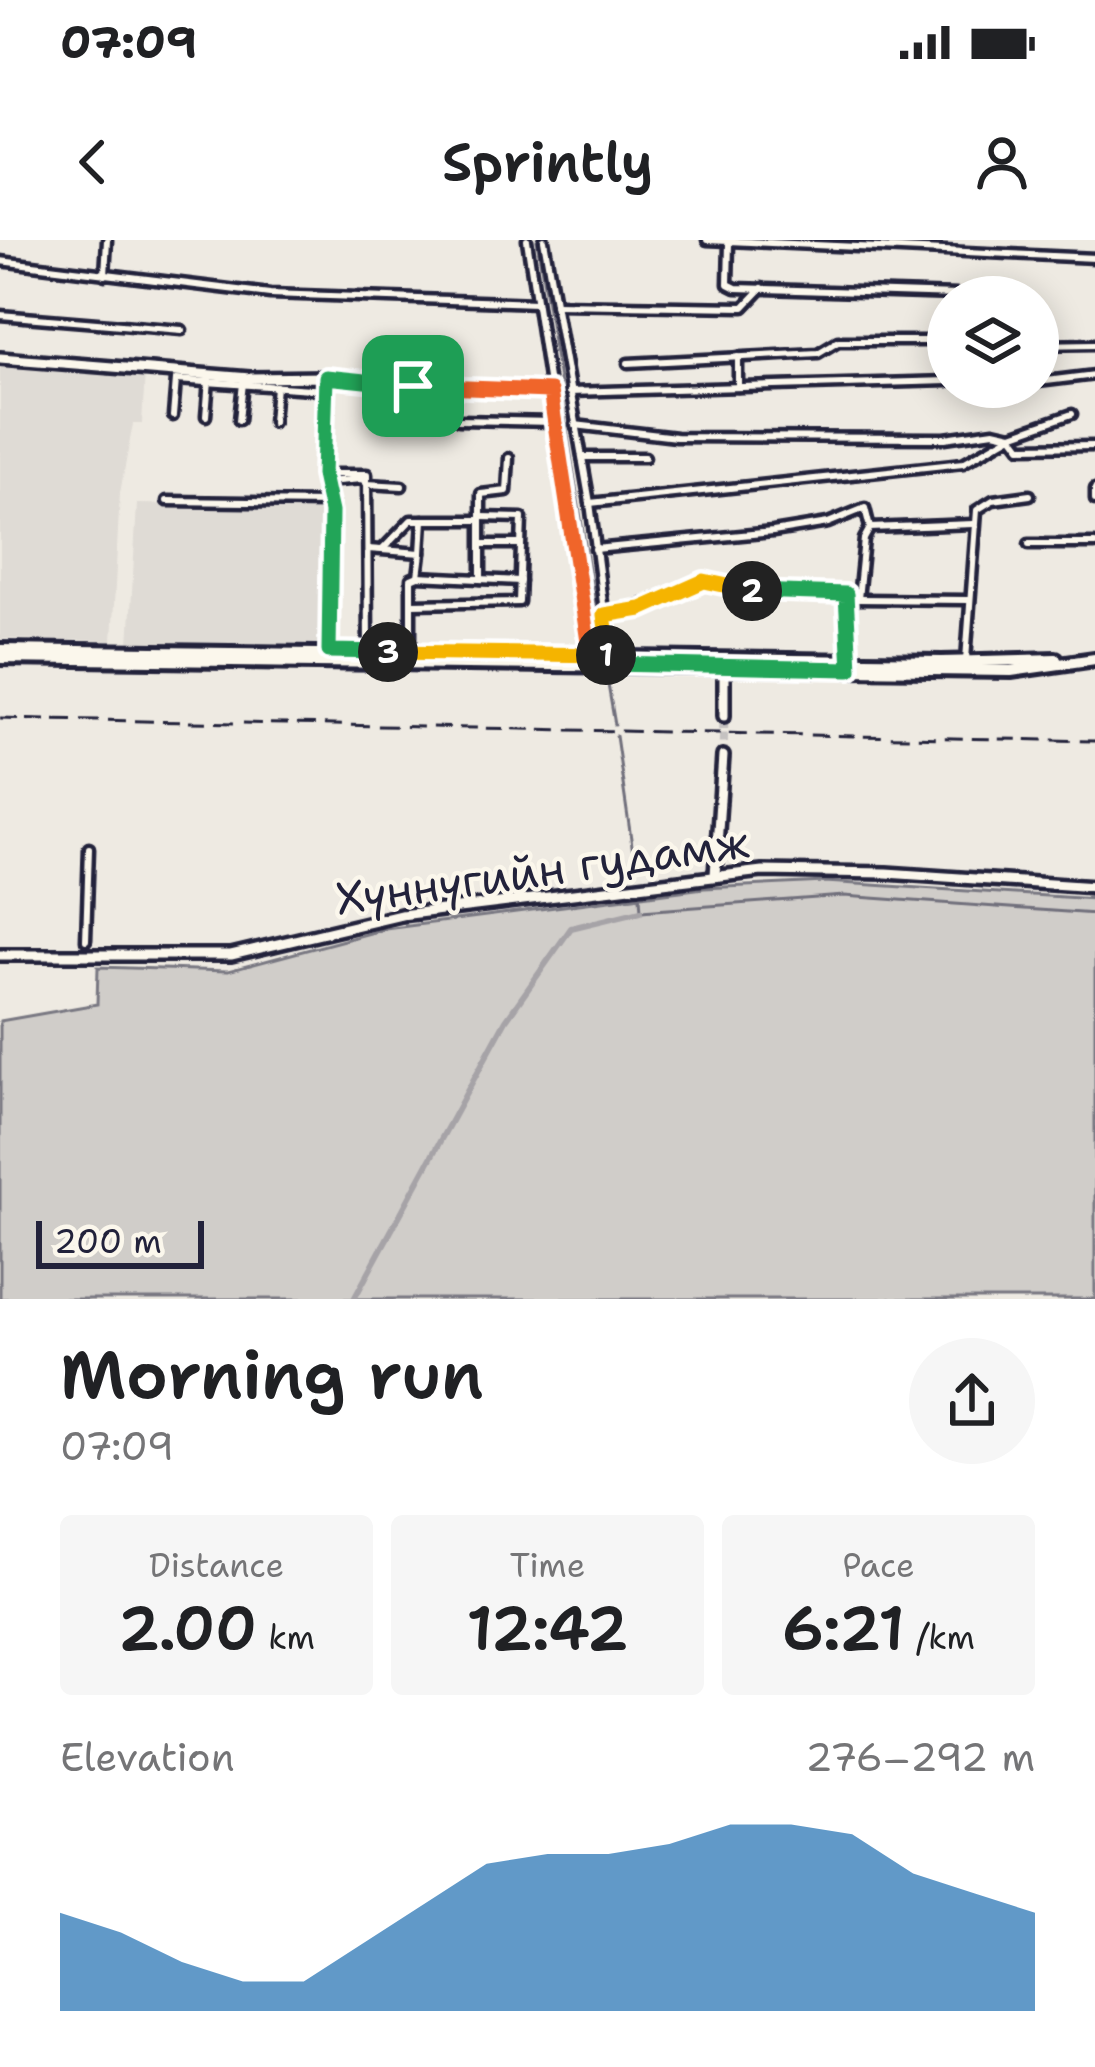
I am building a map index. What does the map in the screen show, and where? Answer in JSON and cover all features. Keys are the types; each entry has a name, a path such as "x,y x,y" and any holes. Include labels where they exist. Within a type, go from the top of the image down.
{"main road":[{"path":"0,358 250,378 326,377 329,651"},
{"path":"0,654 368,651 590,655 610,660"},
{"path":"0,654 850,664 1011,671 1095,656"},
{"path":"850,664 1095,656"},
{"path":"724,662 724,716"},
{"path":"715,875 723,756"},
{"name":"Хүннүгийн гудамж","path":"0,955 231,955 401,914 715,875 849,871 1095,886"}],"street":[{"path":"105,275 107,240"},
{"path":"527,240 590,655"},
{"path":"544,240 590,503 610,660"},
{"path":"707,240 1095,258"},
{"path":"729,243 728,284 927,294"},
{"path":"0,261 308,297 536,303"},
{"path":"555,304 744,307 762,288"},
{"path":"0,315 182,330"},
{"path":"628,363 818,353 838,340 927,340"},
{"path":"1059,345 1095,344"},
{"path":"738,357 738,387"},
{"path":"1059,380 1095,376"},
{"path":"326,377 446,391 550,391"},
{"path":"173,416 176,380 326,390"},
{"path":"206,416 209,380"},
{"path":"239,420 243,382"},
{"path":"569,392 927,382"},
{"path":"273,422 276,386"},
{"path":"590,503 963,463 1012,436 1072,414"},
{"path":"459,420 554,422"},
{"path":"575,425 676,437 945,439 994,431 1012,436 1021,447 1095,446"},
{"path":"581,458 645,457"},
{"path":"481,579 482,494 507,491 509,458"},
{"path":"329,478 402,485"},
{"path":"367,484 368,651"},
{"path":"1095,489 1095,500"},
{"path":"966,662 977,510 993,500 1030,495"},
{"path":"167,501 329,503"},
{"path":"595,550 773,532 848,518 860,508 867,512 870,528 864,539 858,599"},
{"path":"383,549 406,523 522,518 517,604 412,604"},
{"path":"418,576 423,520"},
{"path":"870,528 974,524"},
{"path":"482,544 521,544"},
{"path":"1029,544 1095,544"},
{"path":"367,549 421,553"},
{"path":"411,652 411,579 520,581"},
{"path":"604,615 641,609 668,593 711,580 719,588 756,592 846,594 858,599 968,599"},
{"path":"846,594 850,664"},
{"path":"86,940 89,848"}],"shaded area":[{"path":"0,363 145,373 142,424 133,424 120,493 112,641 0,639"},
{"path":"137,504 326,507 324,644 129,645"},
{"path":"825,882 1095,899 1095,1299 0,1299 0,1021 97,1004 98,967 228,971 385,929 704,888"}],"waterway":[{"path":"537,240 601,646"},
{"path":"606,673 615,725"},
{"path":"616,736 636,873"},
{"path":"640,897 641,911 844,896 1095,914"},
{"path":"354,1299 506,1020 571,928 641,911"}],"tunnel":[{"path":"723,756 724,716"}],"railway":[{"path":"0,718 1095,741"}],"route":[{"path":"413,386 353,376 326,377 323,475 331,512 329,651 590,655 610,655 604,615 641,609 668,593 711,580 719,588 756,592 846,594 850,669 610,664 610,655 590,655 550,391 446,391 413,386"}]}
